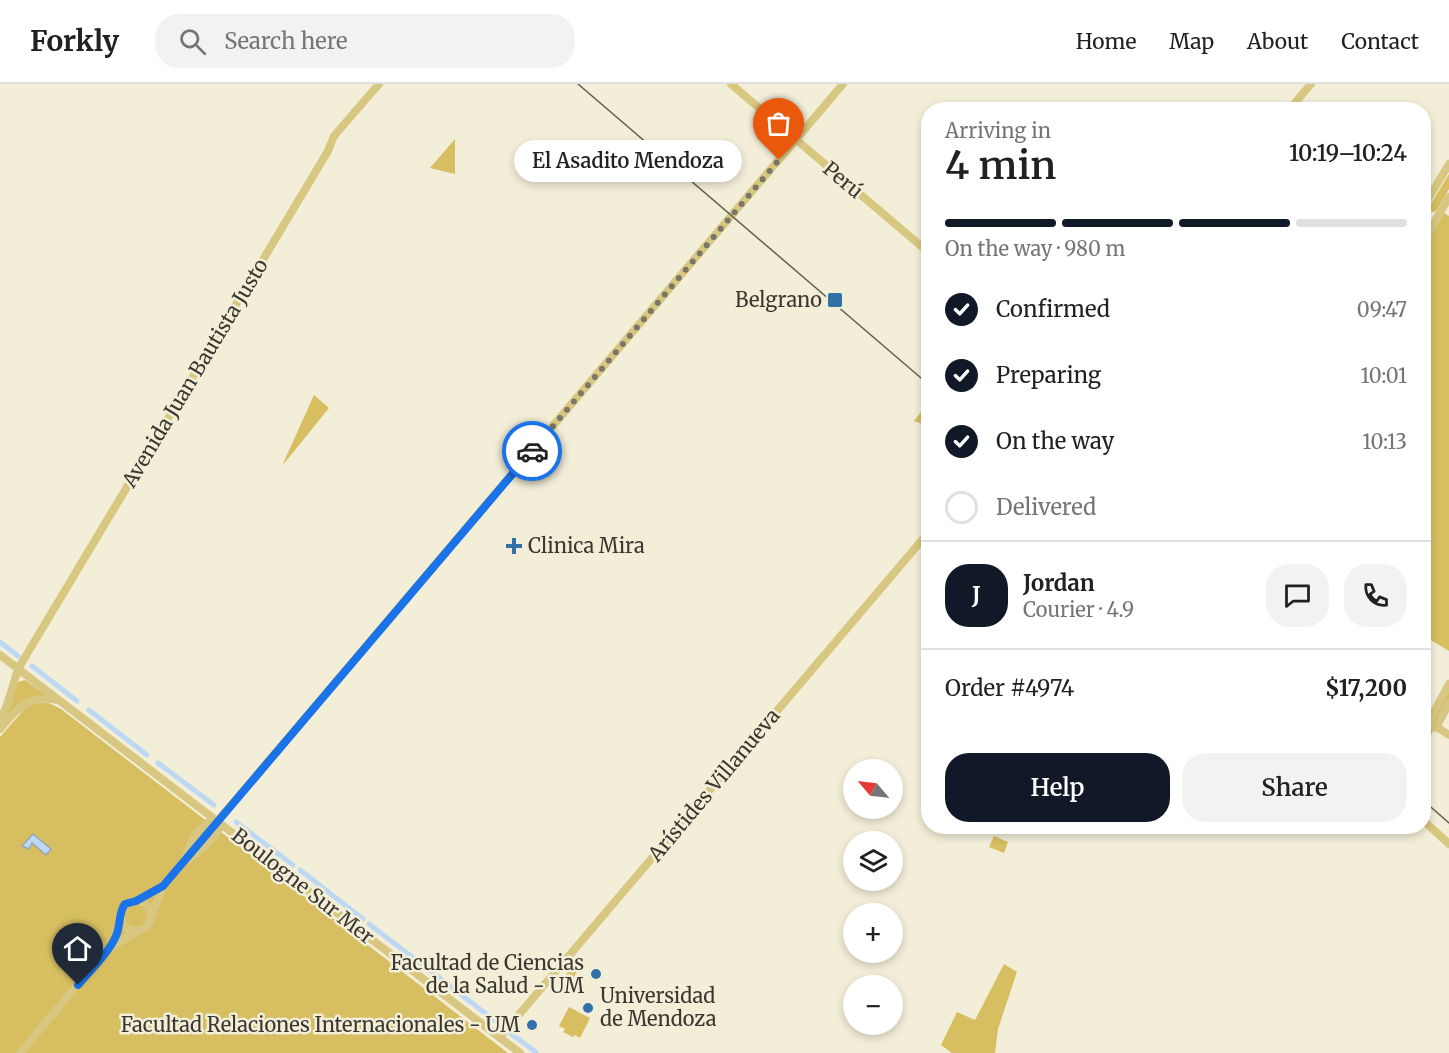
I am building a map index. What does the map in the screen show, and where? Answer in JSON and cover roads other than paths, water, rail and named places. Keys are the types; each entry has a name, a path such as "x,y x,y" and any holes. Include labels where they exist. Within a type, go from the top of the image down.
{"main road":[{"name":"Avenida Juan Bautista Justo","path":"0,722 9,702 18,669 328,151 332,139 379,84"},
{"name":"Perú","path":"731,84 921,246"},
{"path":"107,950 120,940 149,927 163,886 182,862 843,84"},
{"path":"1296,102 1311,84"},
{"path":"1431,194 1449,164"},
{"path":"1431,228 1449,197"},
{"name":"Arístides Villanueva","path":"500,1037 921,541"},
{"name":"Boulogne Sur Mer","path":"0,655 520,1053"},
{"path":"1431,713 1449,684"},
{"path":"0,729 29,700 49,698 61,701"},
{"path":"1436,728 1449,704"},
{"path":"1431,724 1449,735"},
{"path":"1431,827 1449,844"},
{"path":"20,1053 107,950 116,937 125,904 136,901 163,886"},
{"path":"136,901 145,905 152,914"},
{"path":"120,916 125,926 137,932"}],"water":[{"path":"33,834 51,849 46,855 32,843 29,849 22,846"}],"waterway":[{"path":"0,642 18,656"},
{"path":"32,666 77,701"},
{"path":"89,710 147,755"},
{"path":"158,763 214,805"},
{"path":"236,822 293,865"},
{"path":"300,870 363,919"},
{"path":"369,924 433,973"},
{"path":"437,976 503,1027"},
{"path":"510,1033 536,1052"}],"tram line":[{"path":"578,84 921,378"},
{"path":"1431,807 1449,823"}],"place":[{"name":"El Asadito Mendoza","path":"779,160"},
{"name":"Belgrano","path":"835,300"},
{"name":"Clinica Mira","path":"514,546"},
{"name":"Facultad de Ciencias de la Salud - UM","path":"596,974"},
{"name":"Universidad de Mendoza","path":"588,1008"},
{"name":"Facultad Relaciones Internacionales - UM","path":"532,1025"}]}
